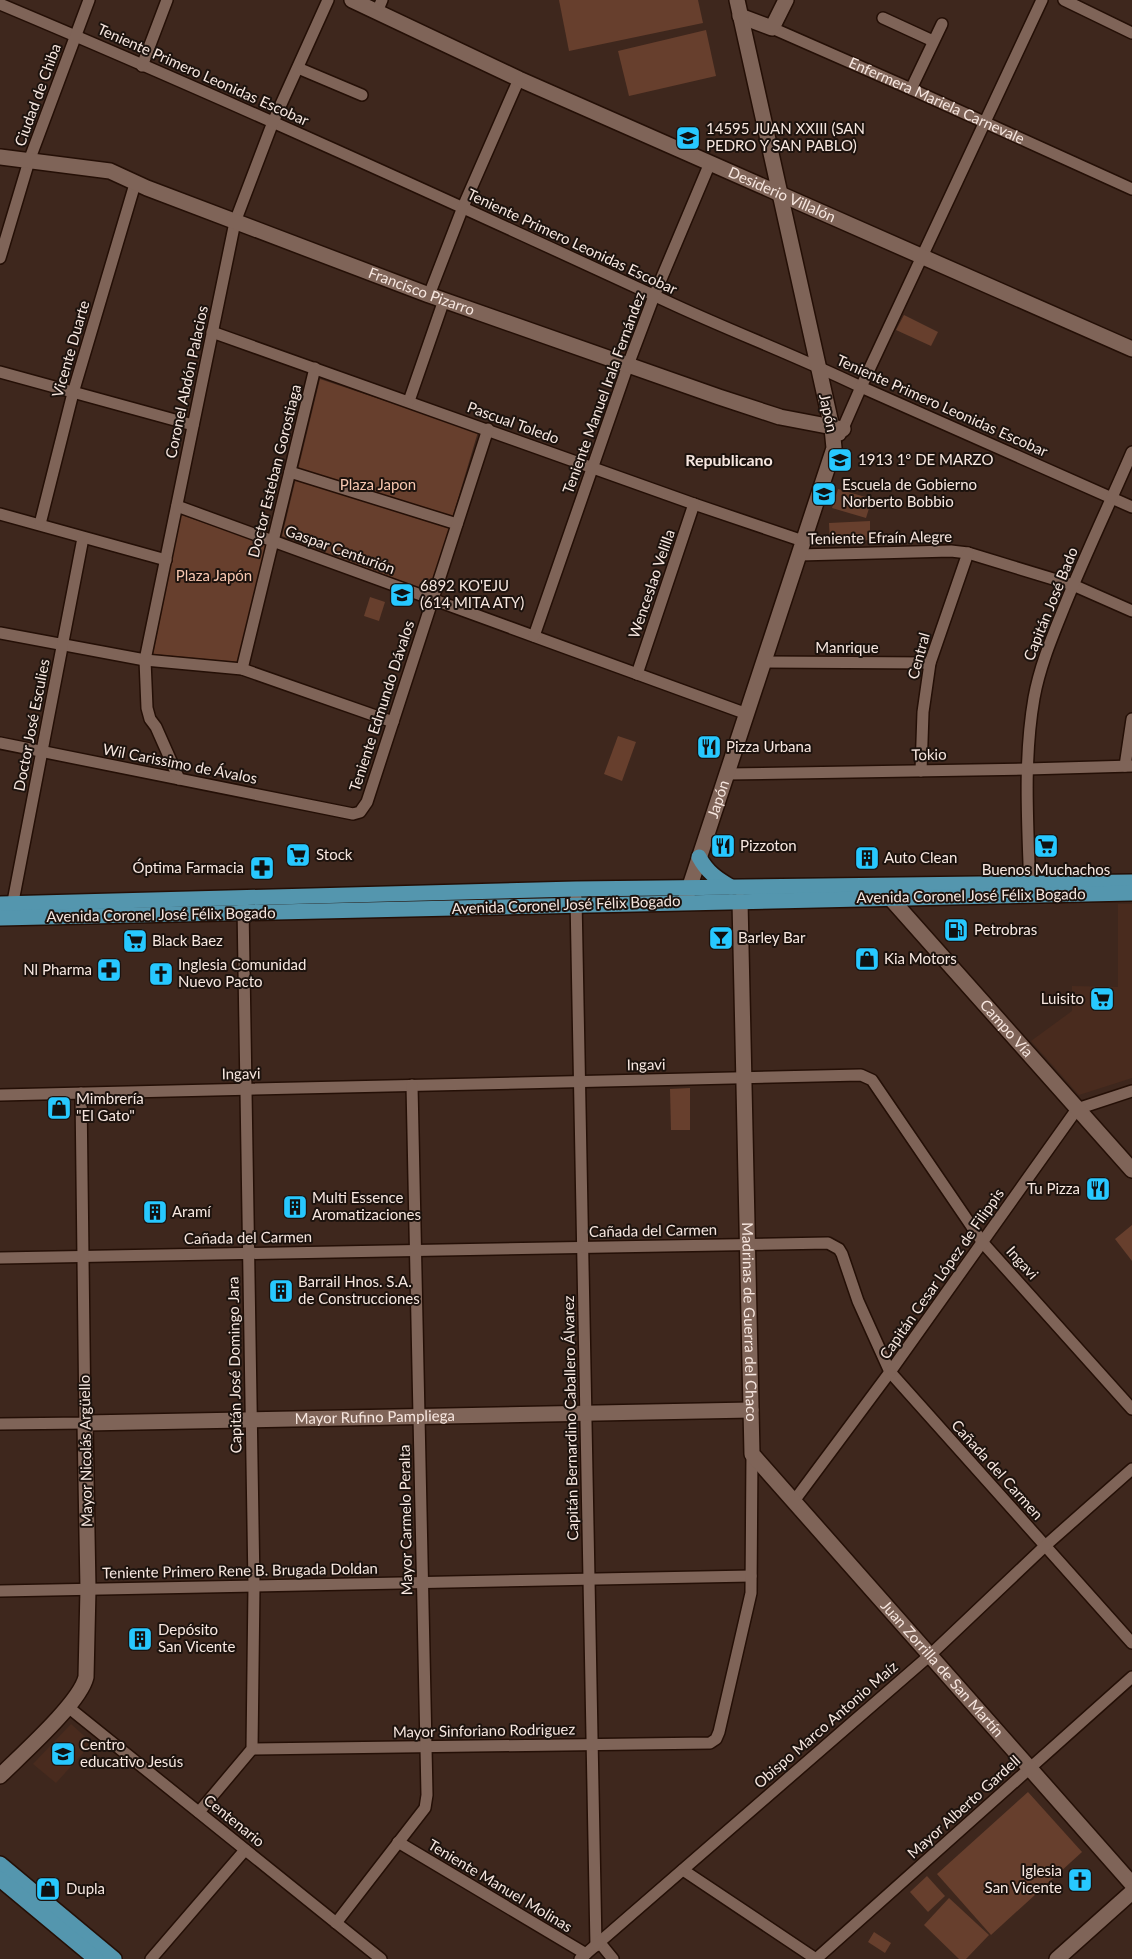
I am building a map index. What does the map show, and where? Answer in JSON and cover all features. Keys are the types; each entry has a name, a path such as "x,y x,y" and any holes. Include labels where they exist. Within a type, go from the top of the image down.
{"main road":[{"path":"700,857 704,867 713,876 731,888"},
{"name":"Avenida Coronel José Félix Bogado","path":"6,911 243,914 576,906 687,895 731,888 879,886 1030,889 1128,887"},
{"name":"Avenida Coronel José Félix Bogado","path":"6,911 242,896 576,889 687,895 740,901 890,898 1030,889"},
{"path":"0,1864 114,1959"},
{"path":"0,1879 96,1959"}],"street":[{"name":"Ciudad de Chiba","path":"0,258 29,161 89,0"},
{"path":"142,66 167,0"},
{"name":"Coronel Abdón Palacios","path":"179,779 150,719 147,708 145,660 235,222 273,122 328,0"},
{"name":"Desiderio Villalón","path":"352,0 379,6 519,79 1132,349"},
{"name":"Japón","path":"687,895 834,448 838,428 817,366 737,0"},
{"path":"772,28 786,0"},
{"path":"838,428 861,387 923,257 1042,0"},
{"path":"1064,0 1132,33"},
{"name":"Teniente Primero Leonidas Escobar","path":"0,4 273,122 654,296 817,366 1132,507"},
{"name":"Enfermera Mariela Carnevale","path":"740,16 911,88 1132,189"},
{"path":"882,18 933,42"},
{"path":"911,88 942,24"},
{"path":"298,68 362,95"},
{"path":"429,295 463,208 519,79"},
{"name":"Francisco Pizarro","path":"0,157 110,171 135,184 429,295 780,417 838,428"},
{"name":"Teniente Manuel Irala Fernández","path":"534,636 628,365 654,296 710,163"},
{"name":"Vicente Duarte","path":"40,524 73,393 135,184"},
{"path":"409,401 444,300"},
{"name":"Pascual Toledo","path":"212,332 694,504 801,548"},
{"name":"Doctor Esteban Gorostiaga","path":"242,669 315,368"},
{"path":"0,372 193,425"},
{"name":"Teniente Edmundo Dávalos","path":"353,814 360,812 365,807 488,429"},
{"name":"Capitán José Bado","path":"1030,889 1027,769 1034,699 1040,672 1073,585 1132,452"},
{"path":"290,472 457,524"},
{"name":"Wenceslao Velilla","path":"637,674 694,504"},
{"name":"Gaspar Centurión","path":"177,506 747,714"},
{"path":"0,514 166,560"},
{"name":"Doctor José Esculies","path":"6,911 42,751 83,538"},
{"name":"Teniente Efraín Alegre","path":"801,548 968,553 1020,567 1073,585 1132,611"},
{"name":"Central","path":"921,770 923,712 930,663 968,553"},
{"path":"0,633 145,660 242,669 393,722"},
{"name":"Manrique","path":"764,662 930,663"},
{"path":"1129,766 1132,719"},
{"name":"Wil Carissimo de Ávalos","path":"0,743 353,814"},
{"name":"Tokio","path":"727,774 1129,766"},
{"name":"Campo Vía","path":"879,886 1132,1170"},
{"name":"Capitán Bernardino Caballero Álvarez","path":"576,889 592,1744 598,1945"},
{"name":"Capitán José Domingo Jara","path":"242,896 254,1586 252,1749"},
{"name":"Madrinas de Guerra del Chaco","path":"716,1739 748,1610 751,1576 752,1454 740,901"},
{"name":"Ingavi","path":"0,1095 861,1075 872,1080 983,1243 1132,1409"},
{"name":"Mayor Carmelo Peralta","path":"336,1923 424,1808 427,1795 412,1085"},
{"path":"1077,1109 1132,1091"},
{"name":"Mayor Nicolás Argüello","path":"0,1776 68,1707 83,1687 86,1677 88,1589 81,1093"},
{"name":"Capitán Cesar López de Filippis","path":"794,1501 890,1372 1077,1109"},
{"name":"Cañada del Carmen","path":"0,1258 828,1243 839,1249 858,1301 890,1372 1132,1643"},
{"name":"Mayor Rufino Pampliega","path":"0,1424 751,1410"},
{"name":"Juan Zorrilla de San Martín","path":"752,1454 1132,1884"},
{"name":"Obispo Marco Antonio Maíz","path":"583,1957 929,1656 1045,1546 1132,1469"},
{"name":"Teniente Primero Rene B. Brugada Doldan","path":"0,1590 751,1576"},
{"name":"Mayor Alberto Gardell","path":"816,1959 1132,1677"},
{"name":"Centenario","path":"68,1707 381,1959"},
{"name":"Mayor Sinforiano Rodriguez","path":"252,1749 710,1743 716,1739"},
{"path":"198,1812 252,1749"},
{"name":"Teniente Manuel Molinas","path":"398,1842 583,1957"},
{"path":"150,1959 245,1850"},
{"path":"683,1870 816,1959"},
{"path":"1057,1959 1132,1892"},
{"path":"598,1945 613,1959"}],"shaded area":[{"name":"Luisito","path":"1118,904 1132,904 1132,1078 1079,1095 1031,1041 1072,1011 1072,986 1118,987"},
{"name":"Centro educativo Jesús","path":"71,1724 92,1743 56,1783 33,1764"}],"green space":[{"path":"559,0 698,0 703,23 569,51"},
{"path":"706,30 716,76 629,96 618,51"},
{"path":"904,315 938,332 931,346 896,330"},
{"name":"Plaza Japon","path":"320,379 478,432 430,592 282,536"},
{"path":"838,489 872,499 866,518 832,508"},
{"name":"Plaza Japón","path":"181,515 268,545 237,662 153,654"},
{"path":"870,521 870,540 830,542 829,523"},
{"path":"370,597 385,602 379,621 364,616"},
{"path":"618,736 636,742 622,781 604,774"},
{"path":"564,897 565,899 273,904"},
{"path":"690,1088 690,1130 671,1130 670,1089"},
{"path":"1132,1225 1132,1261 1115,1239"},
{"path":"1028,1792 1082,1852 991,1935 937,1874"},
{"path":"927,1876 945,1896 928,1912 910,1892"},
{"path":"949,1898 989,1935 966,1959 959,1959 924,1925"},
{"path":"874,1932 891,1943 885,1953 868,1942"}],"place":[{"name":"14595 JUAN XXIII (SAN PEDRO Y SAN PABLO)","path":"688,138"},
{"name":"1913 1º DE MARZO","path":"840,460"},
{"name":"Escuela de Gobierno Norberto Bobbio","path":"824,494"},
{"name":"6892 KO'EJU (614 MITA ATY)","path":"402,595"},
{"name":"Pizza Urbana","path":"709,747"},
{"name":"Pizzoton","path":"723,846"},
{"name":"Buenos Muchachos","path":"1046,846"},
{"name":"Stock","path":"298,855"},
{"name":"Auto Clean","path":"867,858"},
{"name":"Óptima Farmacia","path":"262,868"},
{"name":"Petrobras","path":"956,930"},
{"name":"Barley Bar","path":"721,938"},
{"name":"Black Baez","path":"135,941"},
{"name":"Kia Motors","path":"867,959"},
{"name":"Nl Pharma","path":"109,970"},
{"name":"Inglesia Comunidad Nuevo Pacto","path":"161,974"},
{"name":"Luisito","path":"1102,999"},
{"name":"Mimbrería \"El Gato\"","path":"59,1108"},
{"name":"Tu Pizza","path":"1098,1189"},
{"name":"Multi Essence Aromatizaciones","path":"295,1207"},
{"name":"Aramí","path":"155,1212"},
{"name":"Barrail Hnos. S.A. de Construcciones","path":"281,1291"},
{"name":"Depósito San Vicente","path":"140,1639"},
{"name":"Centro educativo Jesús","path":"63,1754"},
{"name":"Iglesia San Vicente","path":"1080,1880"},
{"name":"Dupla","path":"48,1889"}],"district":[{"name":"Republicano","path":"729,460"}]}
